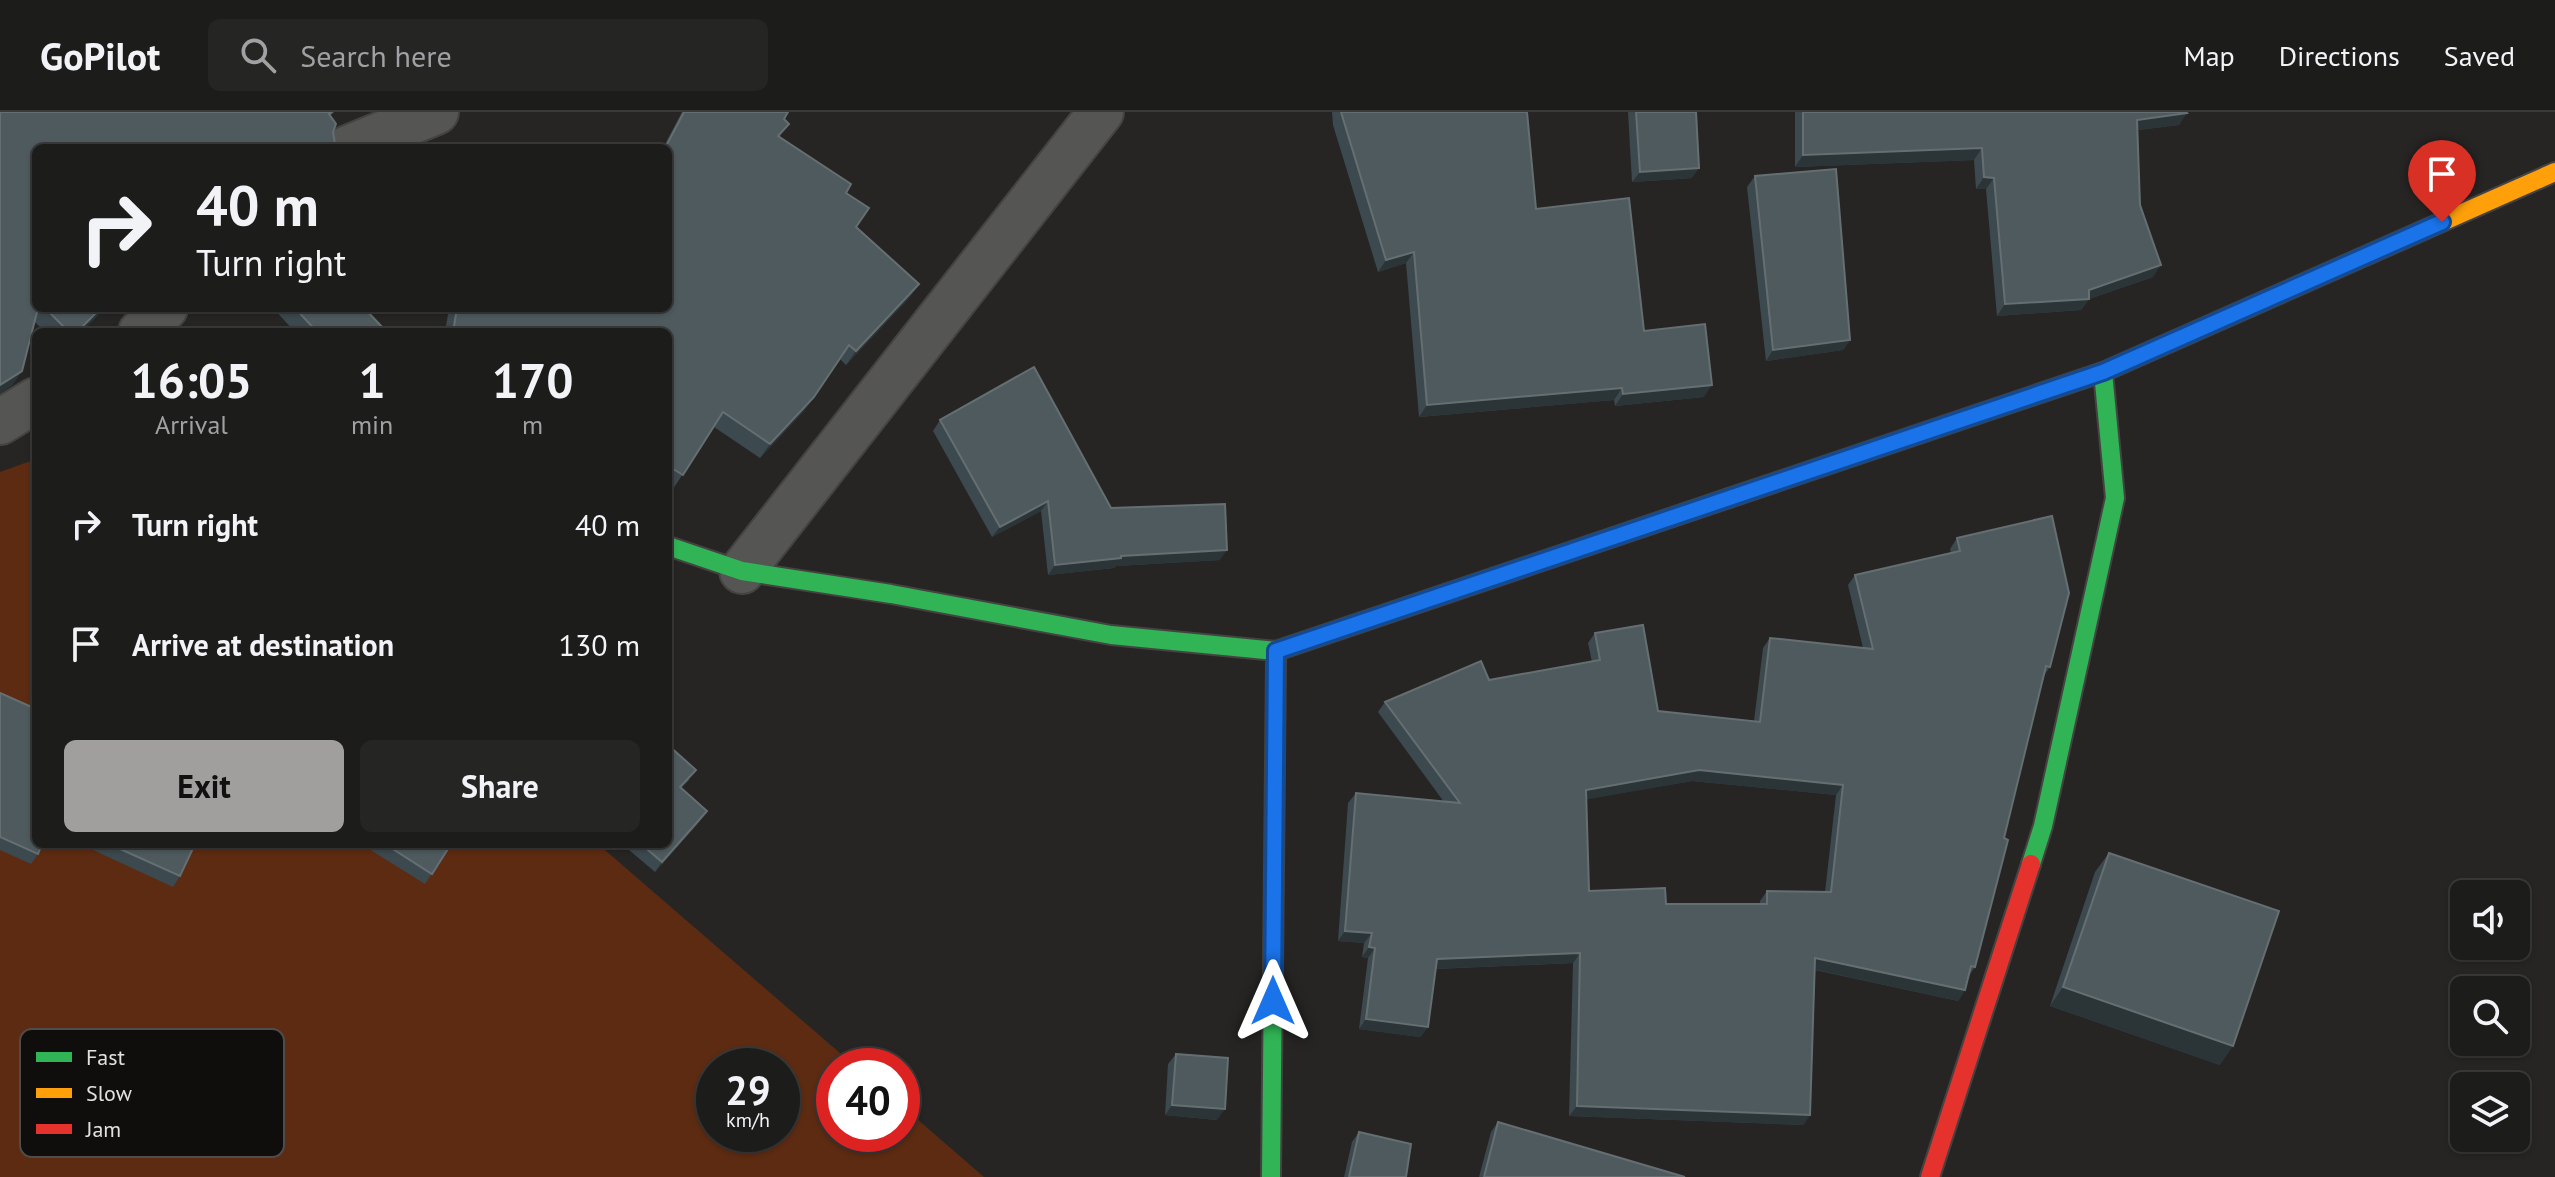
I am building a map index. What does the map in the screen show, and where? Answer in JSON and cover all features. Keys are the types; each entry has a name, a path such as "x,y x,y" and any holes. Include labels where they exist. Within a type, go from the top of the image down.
{"street":[{"path":"358,144 436,112"},
{"path":"742,571 1101,112"},
{"path":"672,547 742,571 891,594 1111,635 1276,651 2103,372 2555,172"},
{"path":"145,328 161,312"},
{"path":"1930,1177 2043,826 2115,498 2103,372"},
{"path":"0,422 32,402"},
{"path":"1271,1177 1276,651"}],"shaded area":[{"path":"32,460 32,848 603,848 834,1048 816,1048 816,1152 920,1152 920,1122 984,1177 0,1177 0,472"}],"building":[{"path":"0,112 332,112 329,114 336,124 333,132 335,144 32,144 32,312 37,312 22,371 0,385"},
{"path":"684,112 788,112 784,119 789,124 778,136 851,184 846,193 869,208 856,227 919,284 856,351 849,345 814,397 770,444 723,412 683,475 672,468 672,328 454,328 456,312 672,312 672,144 667,144"},
{"path":"1341,112 1527,112 1536,209 1629,198 1644,331 1705,324 1712,385 1623,394 1622,388 1427,405 1414,252 1386,260"},
{"path":"1636,112 1696,112 1699,168 1640,172"},
{"path":"1803,112 2186,112 2137,120 2140,205 2161,265 2089,290 2089,299 2005,304 1994,178 1984,177 1982,148 1803,155"},
{"path":"1836,169 1850,340 1773,350 1755,176"},
{"path":"49,312 97,312 81,328 65,328"},
{"path":"299,312 368,312 383,328 313,328"},
{"path":"1034,367 1111,508 1225,504 1227,550 1121,556 1055,565 1048,501 1000,527 940,420"},
{"path":"2052,516 2069,593 2050,667 2046,666 2004,838 2008,840 1975,967 1971,966 1965,990 1815,958 1810,1115 1577,1106 1580,953 1437,959 1428,1027 1366,1019 1375,948 1369,947 1372,933 1345,931 1356,793 1460,803 1385,702 1481,661 1489,680 1600,660 1595,633 1643,625 1658,711 1760,722 1770,638 1873,649 1855,575 1960,551 1957,538","holes":["1699,770 1843,785 1831,892 1767,891 1767,904 1666,904 1665,888 1589,891 1586,790"]},
{"path":"0,693 32,707 32,848 40,848 38,854 0,837"},
{"path":"672,749 696,770 680,787 707,811 662,862 646,848 672,848"},
{"path":"118,848 193,848 180,876"},
{"path":"391,848 448,848 432,874"},
{"path":"2109,853 2279,911 2233,1046 2063,987"},
{"path":"1176,1054 1228,1058 1225,1109 1172,1105"},
{"path":"1498,1122 1685,1177 1484,1177"},
{"path":"1359,1132 1411,1144 1406,1177 1349,1177"}],"traffic: fast":[{"path":"1729,498 2103,372 2250,307"},
{"path":"2031,864 2043,826 2115,498 2103,372"},
{"path":"672,547 742,571 891,594 1111,635 1276,651"},
{"path":"1271,1177 1276,659"}],"traffic: slow":[{"path":"2250,307 2555,172"},
{"path":"1276,659 1276,651 1729,498"}],"traffic: jam":[{"path":"1930,1177 2031,864"}],"route":[{"path":"1273,1001 1276,651 2103,372 2442,222"}]}
